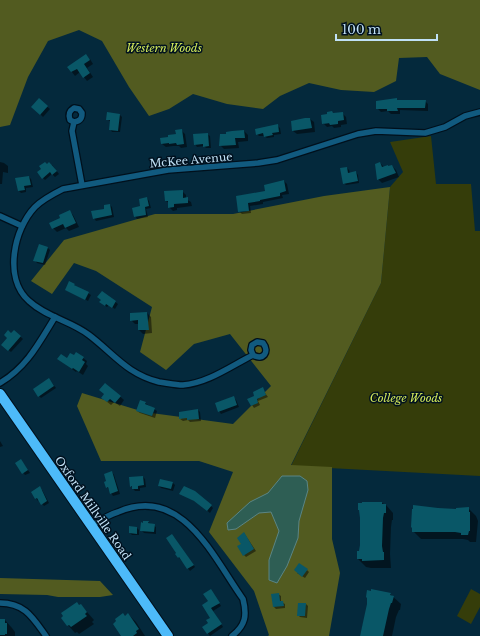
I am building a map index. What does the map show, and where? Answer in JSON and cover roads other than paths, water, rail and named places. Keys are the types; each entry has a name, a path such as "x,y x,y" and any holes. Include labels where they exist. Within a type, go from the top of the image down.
{"highway":[{"name":"Oxford Millville Road","path":"0,394 168,636"}],"street":[{"name":"McKee Avenue","path":"253,355 209,378 184,385 150,380 136,374 120,363 89,335 74,325 42,310 28,300 18,285 14,266 15,246 22,226 35,207 49,196 63,189 82,184 168,170 258,164 277,160 358,134 376,131 425,133 445,126 465,116 480,112"},
{"path":"74,122 72,131 82,184"},
{"path":"0,216 22,226"},
{"path":"0,383 7,379 26,362 55,317"},
{"path":"91,526 119,511 135,507 152,506 166,509 183,519 197,531 243,598 246,610 245,620 241,628 232,636"},
{"path":"0,603 15,604 23,608 30,614 46,636"}],"park label":[{"name":"Western Woods","path":"164,48"},
{"name":"College Woods","path":"406,398"}]}
